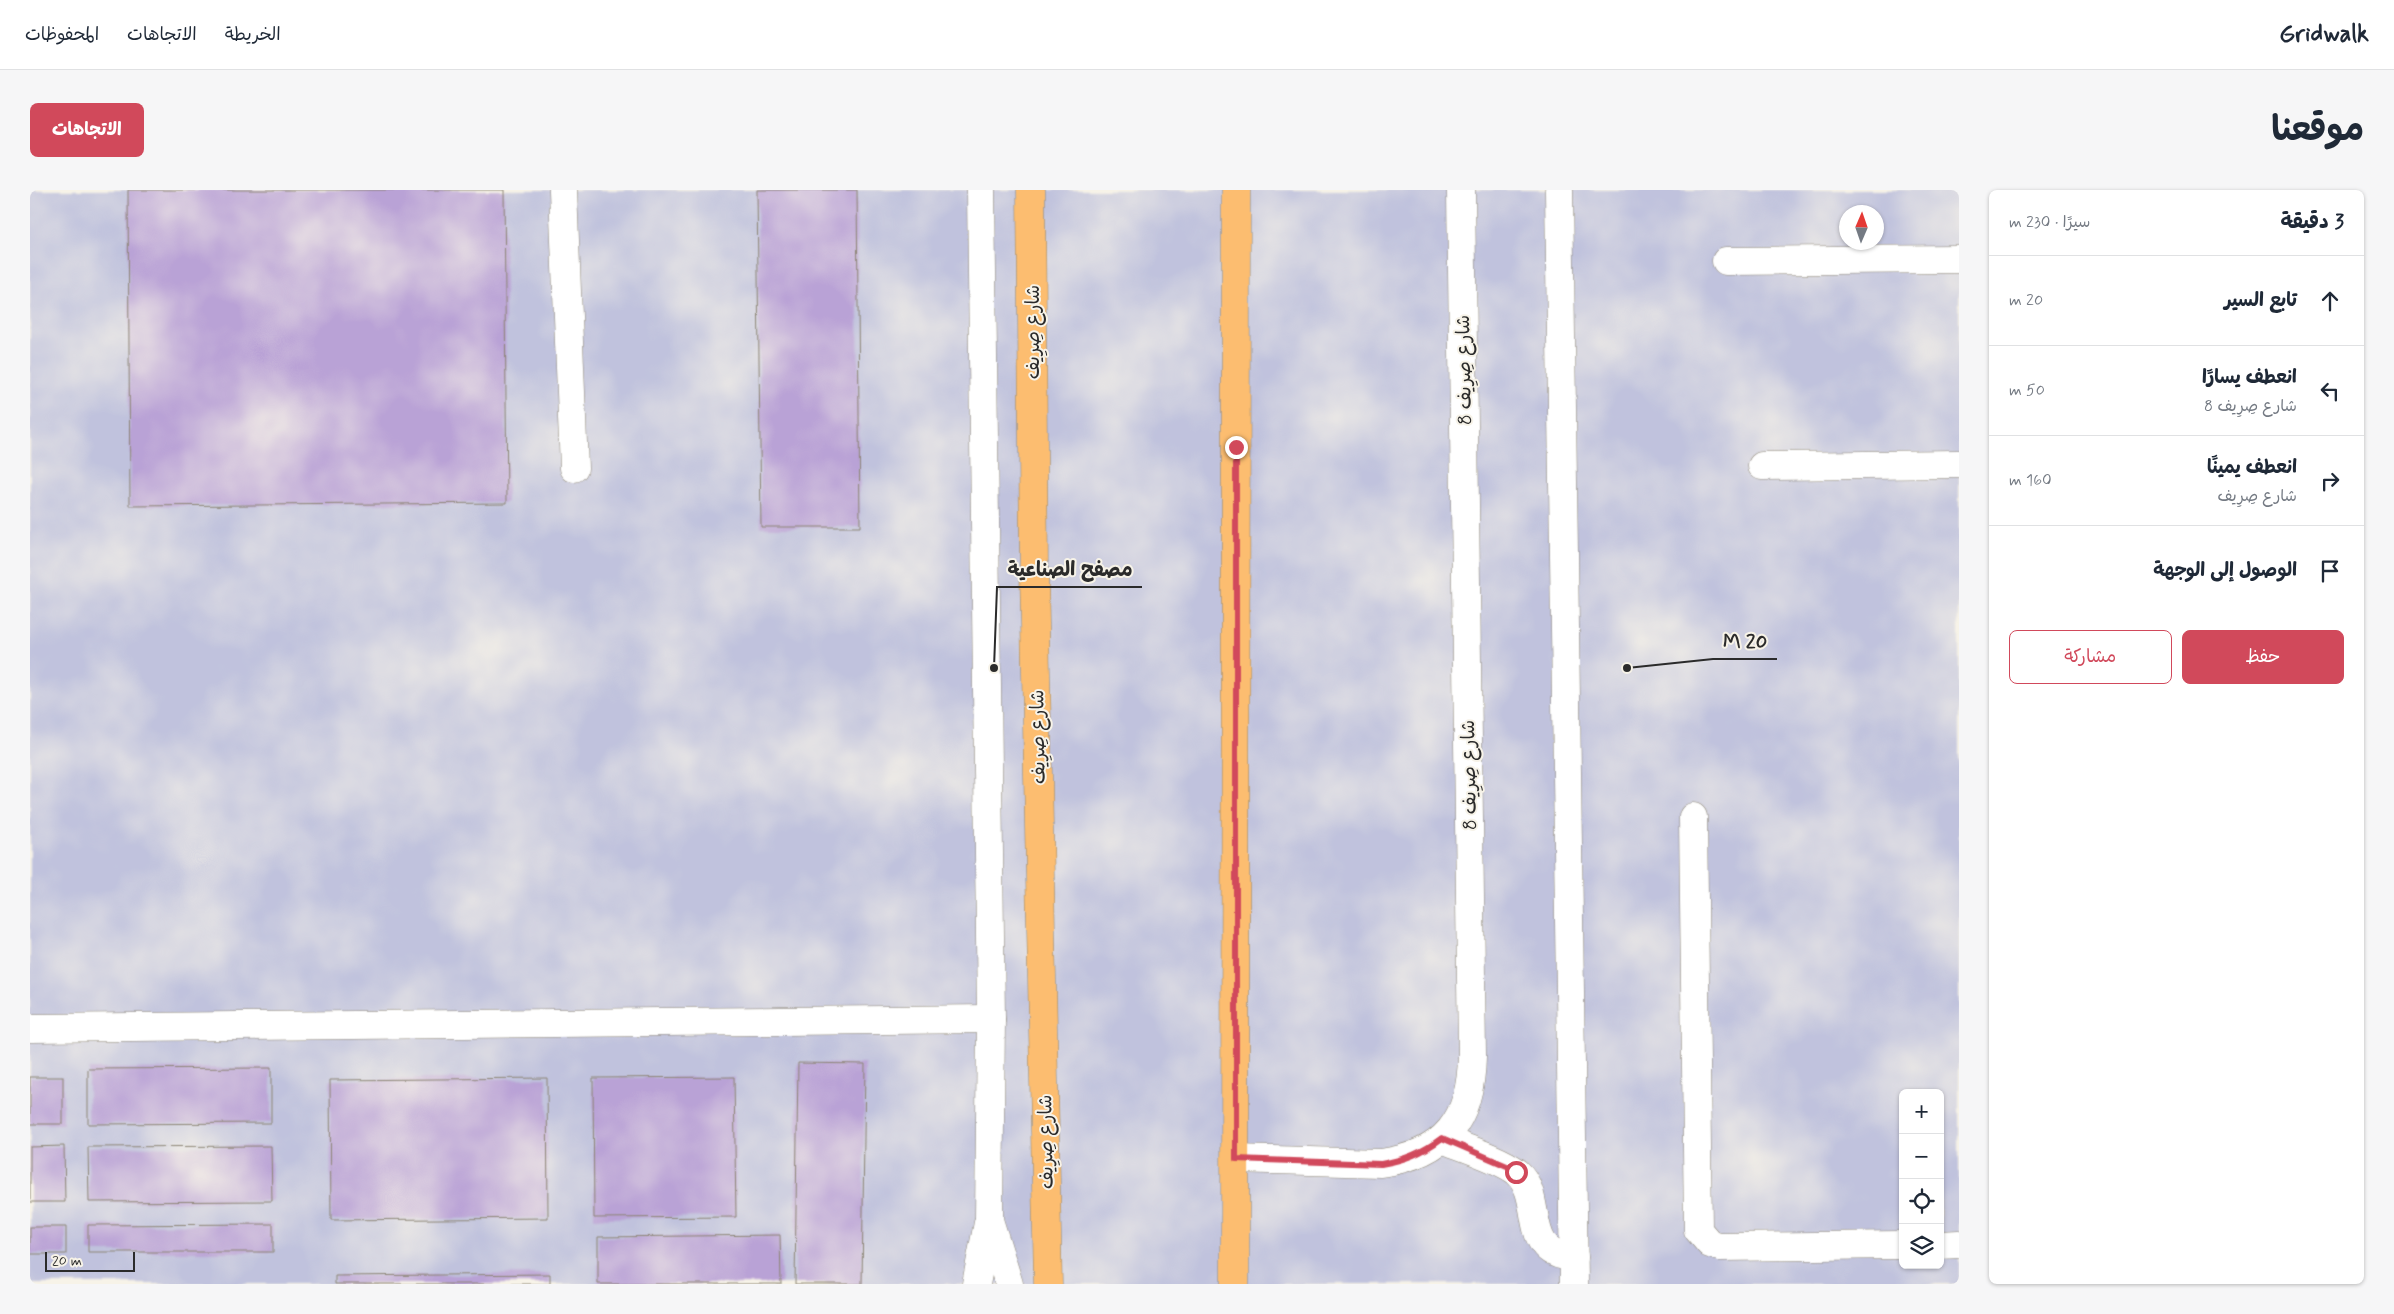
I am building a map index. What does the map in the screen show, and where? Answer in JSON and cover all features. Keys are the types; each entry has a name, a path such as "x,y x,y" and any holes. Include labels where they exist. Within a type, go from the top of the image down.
{"main road":[{"name":"شارع صِرِيف","path":"1031,190 1034,572 1048,1284"},
{"path":"1235,1284 1236,190"}],"street":[{"path":"563,190 574,468"},
{"path":"976,1284 989,1220 992,1019 981,190"},
{"name":"شارع صِرِيف 8","path":"1236,1159 1381,1164 1403,1160 1424,1152 1442,1138 1456,1122 1464,1108 1471,1079 1460,190"},
{"path":"1559,190 1574,1284"},
{"path":"1726,261 1959,260"},
{"path":"1762,466 1959,464"},
{"path":"1693,817 1698,1230 1710,1244 1719,1246 1899,1245"},
{"path":"30,1028 992,1019"},
{"path":"1442,1138 1507,1166 1516,1172 1528,1189 1540,1239 1554,1253 1574,1257"},
{"path":"989,1220 1009,1284"},
{"path":"1944,1245 1959,1244"}],"shaded area":[{"path":"30,190 1959,190 1959,1284 30,1284"}],"building":[{"path":"128,190 504,190 507,503 130,506"},
{"path":"757,190 857,190 860,527 761,527"},
{"path":"798,1063 865,1064 862,1284 795,1284"},
{"path":"271,1068 271,1123 88,1124 88,1069"},
{"path":"30,1077 63,1077 63,1124 30,1124"},
{"path":"734,1077 736,1217 594,1218 593,1078"},
{"path":"547,1078 548,1218 331,1220 330,1080"},
{"path":"64,1146 65,1202 30,1202 30,1147"},
{"path":"271,1146 272,1201 89,1202 88,1147"},
{"path":"273,1224 273,1252 88,1252 88,1225"},
{"path":"30,1227 66,1227 66,1254 30,1254"},
{"path":"780,1235 781,1284 598,1284 598,1237"},
{"path":"550,1274 550,1284 335,1284 335,1276"}],"place":[{"name":"مصفح الصناعية","path":"994,668"},
{"name":"M 20","path":"1627,668"}],"route":[{"path":"1236,447 1236,1159 1381,1164 1403,1160 1424,1152 1442,1138 1507,1166 1516,1172"}]}
